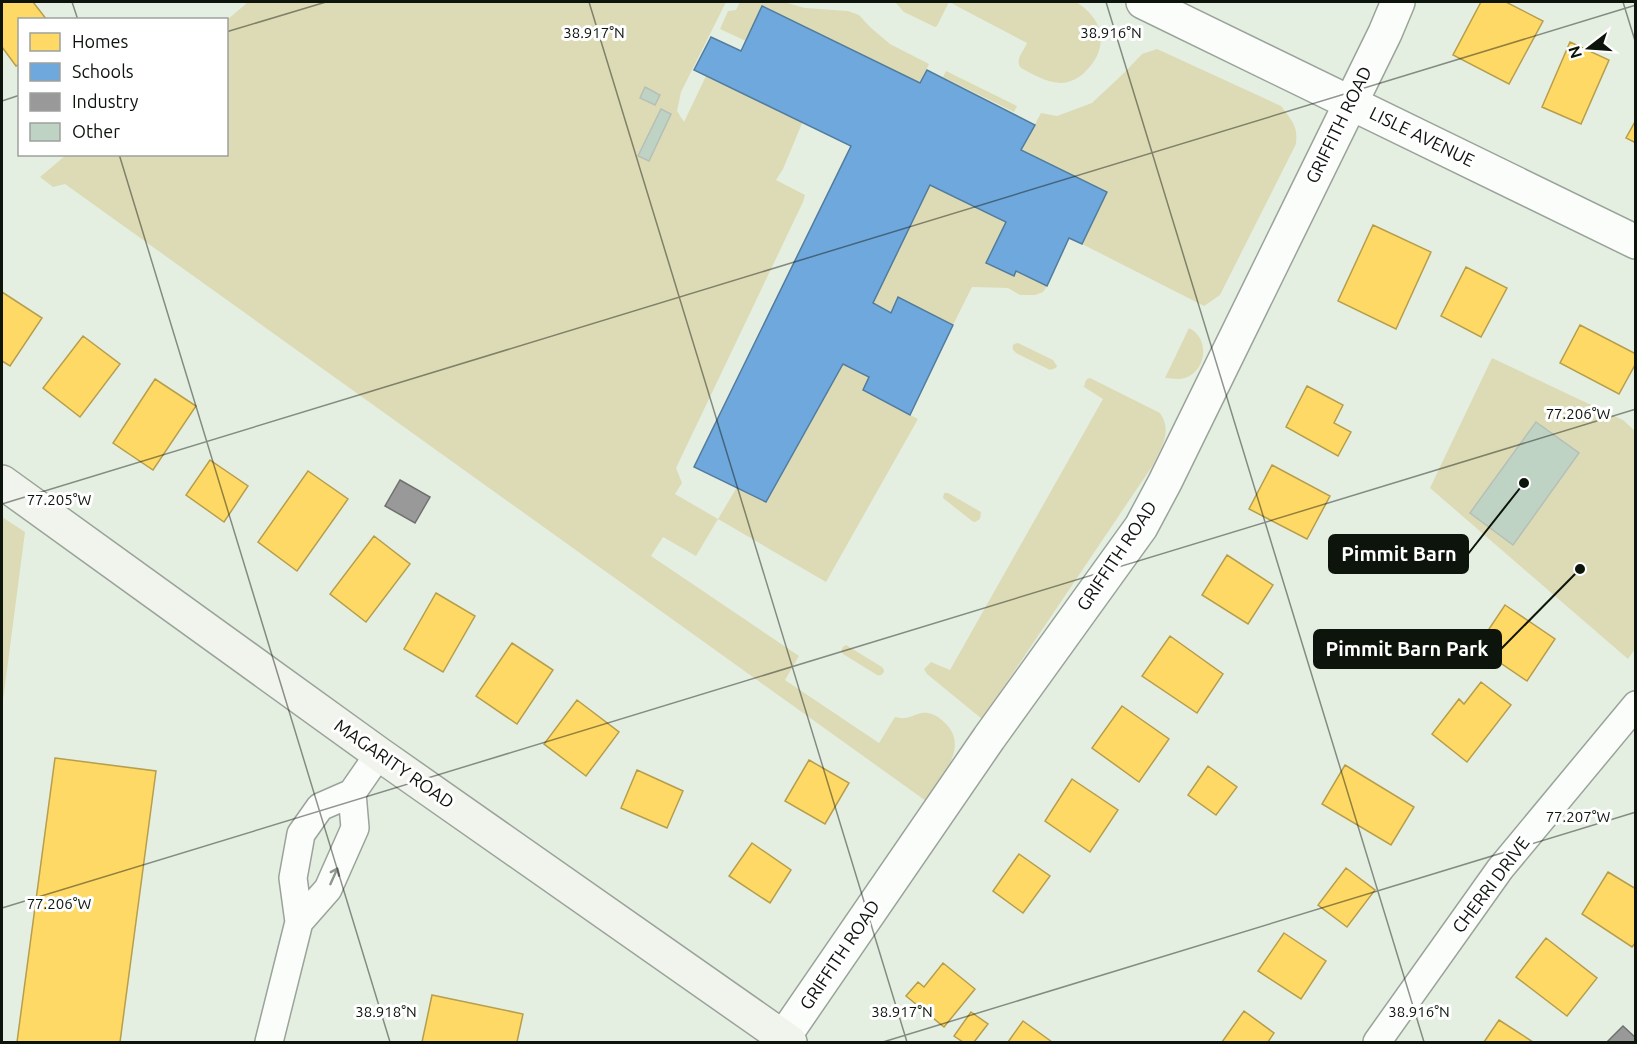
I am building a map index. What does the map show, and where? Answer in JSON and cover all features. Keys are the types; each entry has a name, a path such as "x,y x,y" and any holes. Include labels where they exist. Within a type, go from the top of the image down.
{"main road":[{"name":"MAGARITY ROAD","path":"2,482 379,754 786,1040"}],"street":[{"name":"LISLE AVENUE","path":"1143,2 1635,242"},
{"name":"GRIFFITH ROAD","path":"786,1040 989,738 1141,527 1385,33 1398,2"},
{"name":"CHERRI DRIVE","path":"1377,1042 1500,869 1635,705"},
{"path":"269,1042 299,922 293,878 301,834 320,807 352,793 379,754"},
{"path":"299,922 328,889 355,828 352,793"}],"green space":[{"path":"248,2 726,2 681,92 677,111 684,122 706,76 803,121 776,180 805,195 676,468 682,483 675,494 718,519 696,556 663,537 651,556 799,656 785,680 879,743 895,717 904,718 928,713 942,720 953,734 955,744 950,764 926,801 65,184 53,187 40,177 65,156 228,156 228,19"},
{"path":"740,2 784,2 805,8 848,11 859,15 890,44 929,64 920,83 763,6 746,41 720,29 728,11 736,10"},
{"path":"895,2 949,2 935,27 904,12"},
{"path":"949,2 1076,2 1093,17 1098,25 1101,44 1093,63 1074,80 1060,83 1045,80 1019,65 1019,59 1027,43"},
{"path":"1157,49 1281,106 1291,120 1296,133 1296,144 1220,295 1204,306 1082,244 1107,192 1021,150 1041,113 1057,116 1092,103 1142,54"},
{"path":"946,71 1017,106 1014,112 943,77"},
{"path":"930,185 1006,222 986,263 1013,276 1016,271 1047,286 1043,292 1035,295 1020,295 1008,288 972,287 953,325 898,298 891,313 873,303"},
{"path":"1189,328 1196,333 1203,346 1198,369 1185,378 1165,378"},
{"path":"1018,343 1053,360 1056,368 1050,370 1016,353 1013,347"},
{"path":"1492,358 1623,420 1635,431 1635,649 1628,659 1430,488"},
{"path":"843,364 869,377 863,390 918,419 826,582 718,519 737,487 767,502"},
{"path":"1090,378 1160,413 1166,427 1162,446 1153,465 982,719 927,674 924,669 931,662 950,670 1103,399 1084,387 1087,379"},
{"path":"944,493 948,493 981,512 980,519 972,521 943,498"},
{"path":"2,517 25,532 2,708"},
{"path":"846,645 882,667 883,674 877,675 843,654 841,651"}],"building: Homes":[{"path":"2,2 33,2 45,18 18,18 18,65 16,66 2,47"},
{"path":"1481,2 1506,2 1543,21 1509,84 1453,55"},
{"path":"1570,42 1609,60 1581,124 1542,107"},
{"path":"1636,120 1636,143 1626,138"},
{"path":"1373,225 1431,252 1396,329 1338,301"},
{"path":"1466,267 1507,288 1481,337 1441,316"},
{"path":"2,292 42,318 10,366 2,361"},
{"path":"1580,325 1636,354 1636,363 1619,394 1560,363"},
{"path":"83,336 120,364 80,417 43,388"},
{"path":"155,379 196,406 153,470 113,443"},
{"path":"1307,386 1343,405 1334,423 1351,432 1338,456 1286,427"},
{"path":"210,460 248,486 224,522 186,495"},
{"path":"1272,465 1330,496 1307,539 1249,509"},
{"path":"308,471 348,499 297,571 258,542"},
{"path":"374,536 410,564 366,622 330,594"},
{"path":"1227,555 1273,585 1248,624 1202,595"},
{"path":"436,593 475,616 443,672 404,649"},
{"path":"1505,605 1555,639 1527,681 1477,647"},
{"path":"1170,636 1223,674 1197,713 1142,676"},
{"path":"512,643 553,670 517,724 476,696"},
{"path":"1481,682 1511,705 1467,762 1432,734 1459,699 1464,704"},
{"path":"577,700 619,732 586,776 544,744"},
{"path":"1122,706 1169,739 1139,782 1092,748"},
{"path":"55,758 156,771 120,1042 17,1042"},
{"path":"809,760 849,783 825,824 785,801"},
{"path":"1345,765 1414,807 1391,845 1322,804"},
{"path":"1208,766 1237,787 1216,815 1188,795"},
{"path":"637,770 683,791 667,828 621,808"},
{"path":"1072,779 1118,810 1090,852 1045,821"},
{"path":"752,843 791,870 770,903 729,876"},
{"path":"1019,854 1050,876 1023,913 993,891"},
{"path":"1346,868 1375,890 1347,927 1318,905"},
{"path":"1608,872 1636,889 1636,942 1632,947 1582,914"},
{"path":"1284,933 1326,961 1301,999 1258,971"},
{"path":"1546,938 1597,978 1567,1016 1516,977"},
{"path":"943,963 975,989 944,1027 906,996 918,982 924,987"},
{"path":"432,995 523,1014 517,1042 422,1042"},
{"path":"1244,1011 1274,1033 1268,1042 1222,1042"},
{"path":"971,1012 988,1024 974,1042 963,1042 954,1036"},
{"path":"1499,1020 1533,1042 1484,1042"},
{"path":"1023,1021 1052,1042 1008,1042"}],"building: Schools":[{"path":"762,6 920,83 927,70 1035,125 1021,150 1107,192 1082,244 1069,238 1047,286 1016,271 1014,276 986,263 1006,222 930,185 873,303 891,313 898,297 953,325 910,415 863,390 869,377 843,364 766,502 694,467 851,146 694,70 711,37 741,51"}],"building: Industry":[{"path":"400,480 430,497 415,523 385,506"},
{"path":"1623,1026 1636,1038 1636,1042 1607,1042"}],"building: Other":[{"path":"645,87 660,95 655,105 640,98"},
{"path":"661,109 671,114 649,161 638,156"},
{"path":"1536,422 1579,453 1513,545 1470,513"}],"place":[{"name":"Pimmit Barn","path":"1524,483"},
{"name":"Pimmit Barn Park","path":"1580,569"}]}
